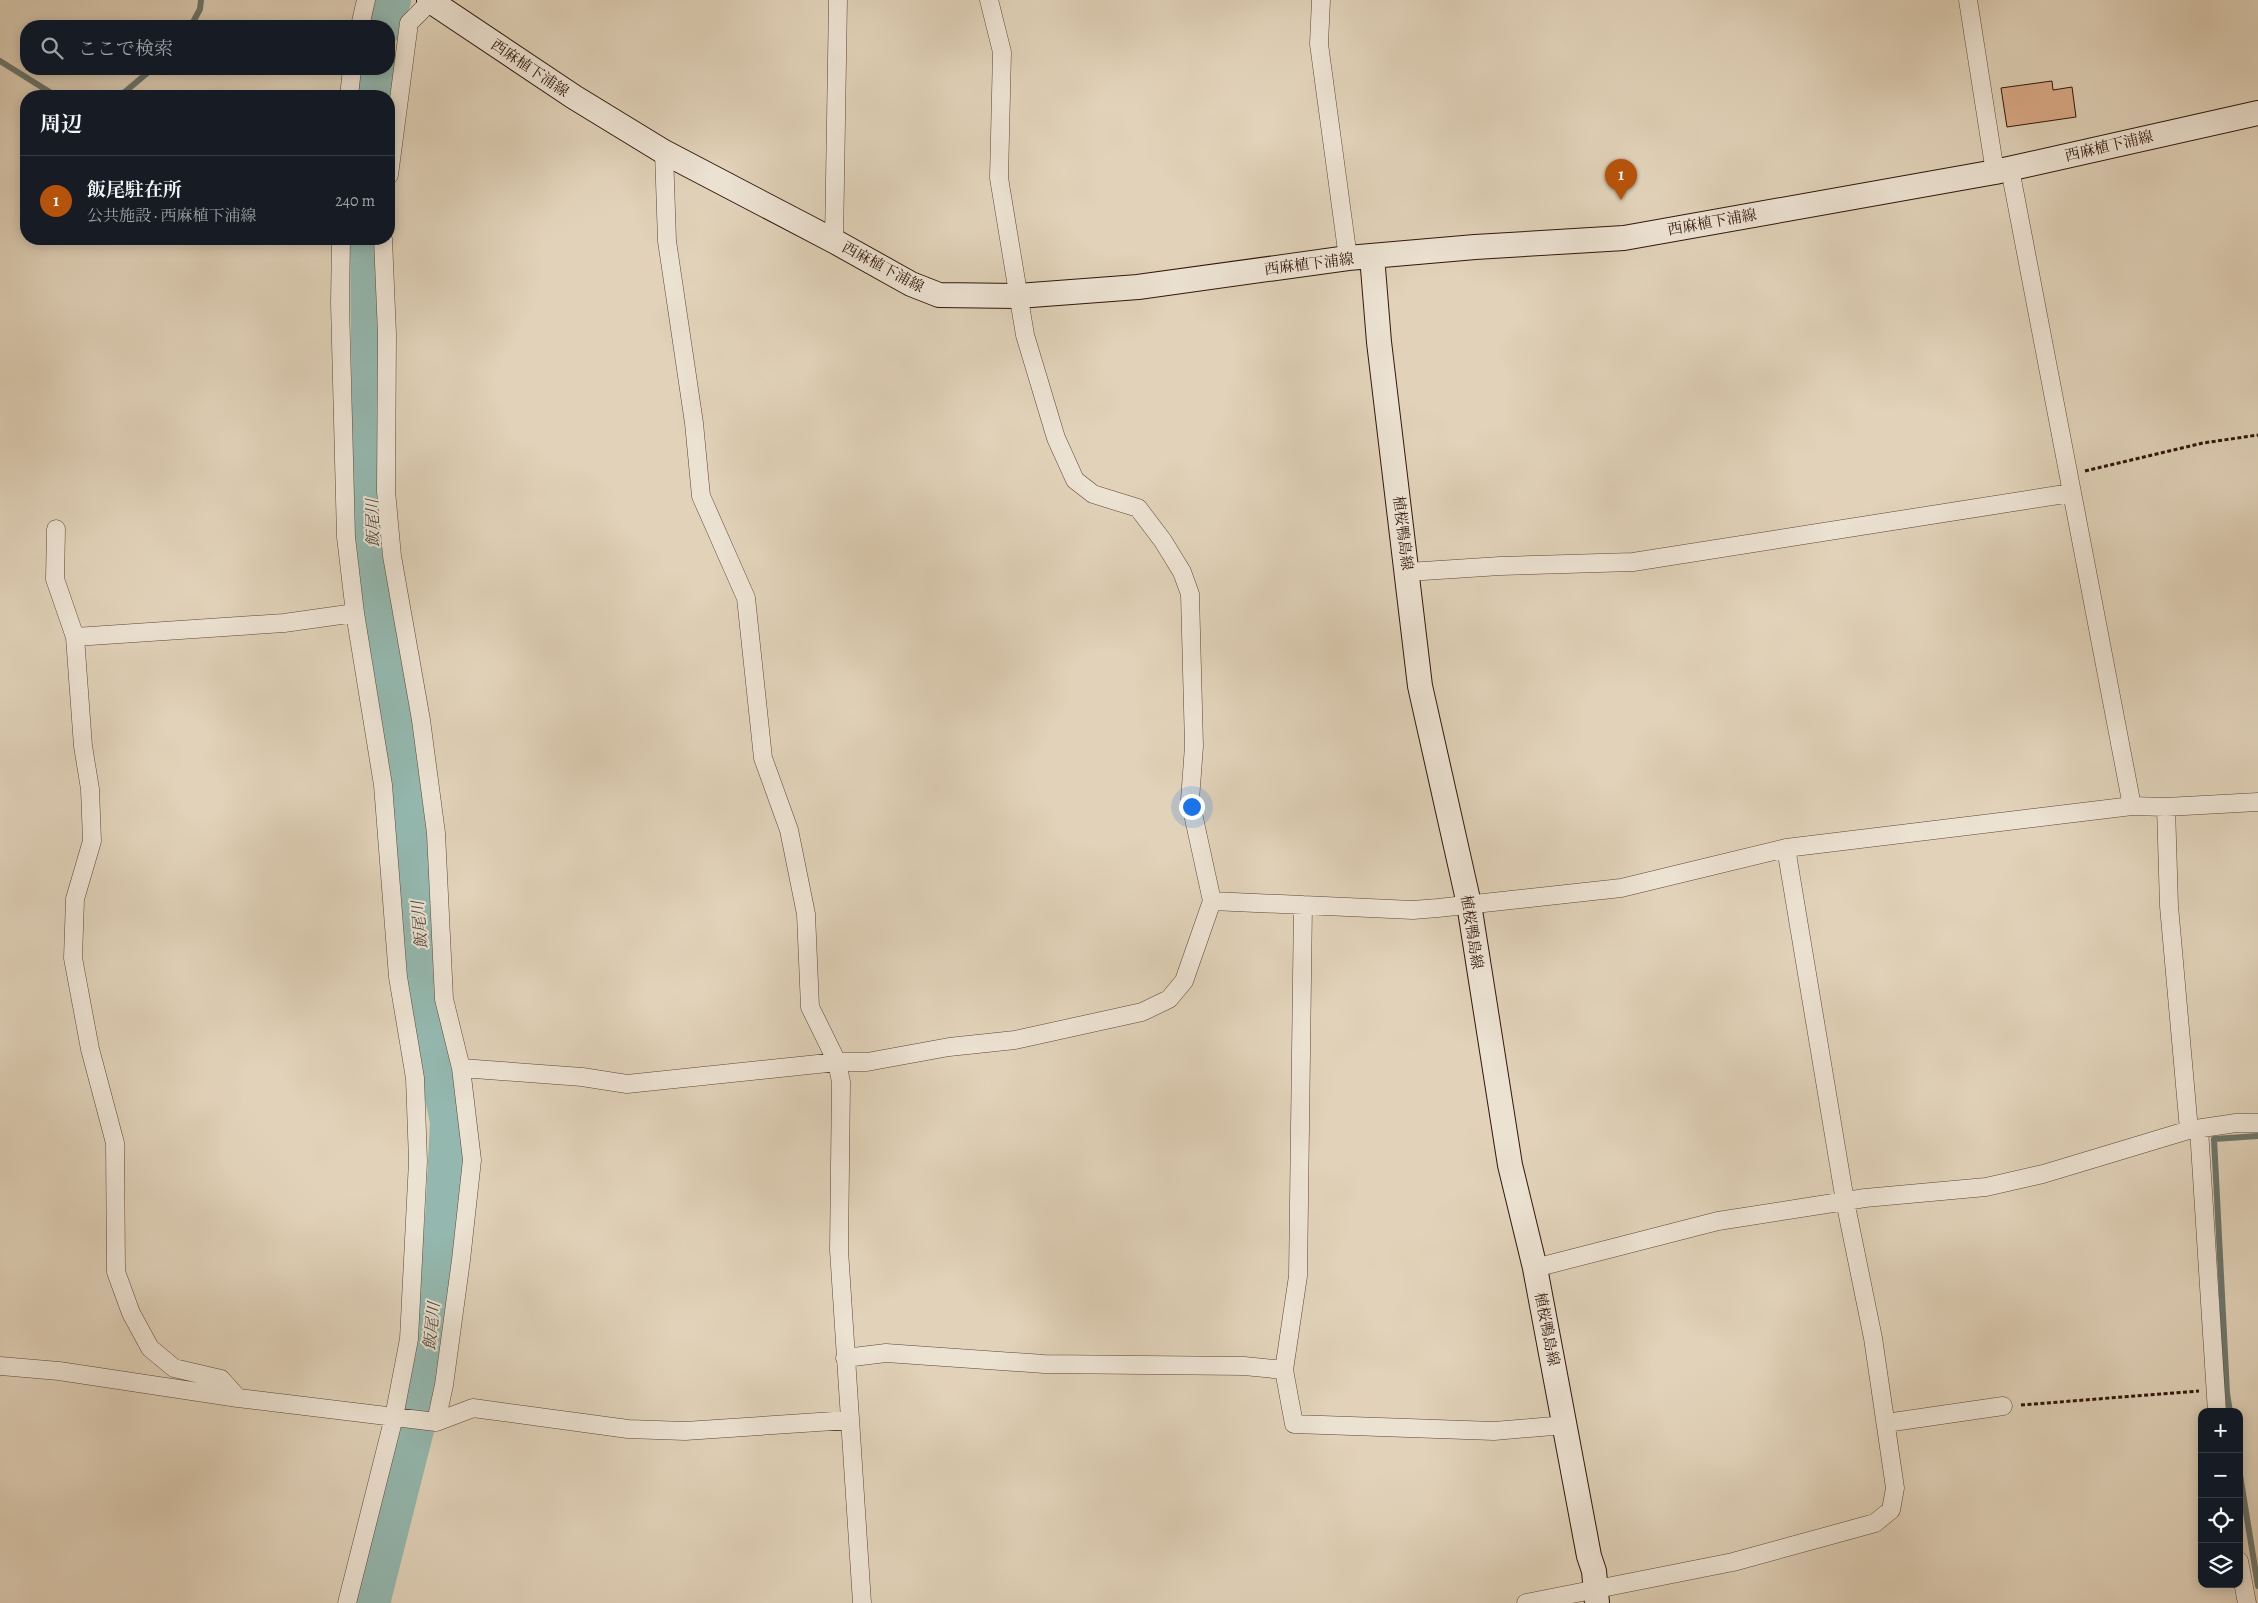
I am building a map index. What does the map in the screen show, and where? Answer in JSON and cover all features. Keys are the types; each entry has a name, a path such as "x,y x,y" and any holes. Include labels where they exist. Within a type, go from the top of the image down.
{"main road":[{"name":"西麻植下浦線","path":"430,1 574,97 664,152 834,241 911,284 939,295 1018,296 1138,287 1348,258 1474,247 1624,238 2003,170 2258,113"},
{"name":"植桜鴨島線","path":"1372,256 1379,342 1408,572 1413,640 1420,686 1469,904 1510,1165 1535,1268 1597,1596"}],"street":[{"path":"361,20 366,0"},
{"path":"834,241 838,0"},
{"path":"461,1068 582,1077 627,1084 837,1062 867,1062 949,1046 1015,1040 1142,1012 1169,999 1184,981 1212,901 1190,800 1194,746 1190,594 1178,564 1138,508 1093,494 1075,480 1056,438 1025,335 999,178 1002,52 989,0"},
{"path":"1321,0 1319,44 1348,258"},
{"path":"1968,0 2068,476 2132,806"},
{"path":"395,132 410,23 430,1"},
{"path":"350,90 351,75"},
{"path":"664,152 667,242 694,423 701,496 746,598 763,758 789,830 806,914 810,1007 837,1062 841,1082 839,1250 862,1603"},
{"path":"341,245 340,303 346,537 355,613 383,785 398,977 415,1078 418,1161 409,1340 394,1417 347,1603"},
{"path":"383,245 387,334 386,491 392,556 421,720 436,833 444,999 461,1068 472,1160 459,1280 444,1385 436,1422"},
{"path":"1408,572 1500,566 1632,562 2071,493"},
{"path":"56,529 54,579 75,637 83,746 90,789 92,841 75,899 73,958 90,1049 115,1143 116,1272 131,1313 150,1348 174,1368 221,1379 238,1398"},
{"path":"75,637 284,623 355,613"},
{"path":"1212,901 1413,910 1621,888 1786,848 2132,806 2166,807 2258,802"},
{"path":"2166,807 2169,906 2194,1130 2218,1408"},
{"path":"1526,1603 1597,1596 1733,1562 1875,1523 1890,1510 1895,1488 1873,1338 1844,1201 1786,848"},
{"path":"1303,905 1298,1276 1284,1370 1294,1424 1494,1431 1565,1425"},
{"path":"1535,1268 1718,1221 1844,1201 1986,1187 2043,1174 2194,1130 2236,1123 2258,1123"},
{"path":"845,1358 886,1353 1044,1364 1244,1366 1284,1370"},
{"path":"0,1366 58,1371 238,1398 436,1422 473,1408 628,1429 685,1431 849,1420"},
{"path":"1886,1423 2002,1406"},
{"path":"2243,1582 2247,1603"}],"path":[{"path":"2068,476 2202,443 2258,435"},
{"path":"2002,1406 2216,1389"}],"building":[{"path":"2052,81 2053,90 2072,87 2076,117 2007,127 2001,88"}],"waterway":[{"path":"194,20 200,9 201,0"},
{"name":"飯尾川","path":"385,20 387,9 392,0"},
{"path":"0,61 20,74"},
{"path":"22,75 46,90"},
{"path":"127,90 145,75"},
{"name":"飯尾川","path":"375,90 377,75"},
{"name":"飯尾川","path":"369,245 372,547 413,850 428,1017 449,1122 444,1219 424,1394 371,1603"},
{"path":"2229,1408 2227,1393 2214,1139 2258,1136"},
{"path":"2243,1494 2258,1586"}],"place":[{"name":"飯尾駐在所","path":"1621,200"}]}
